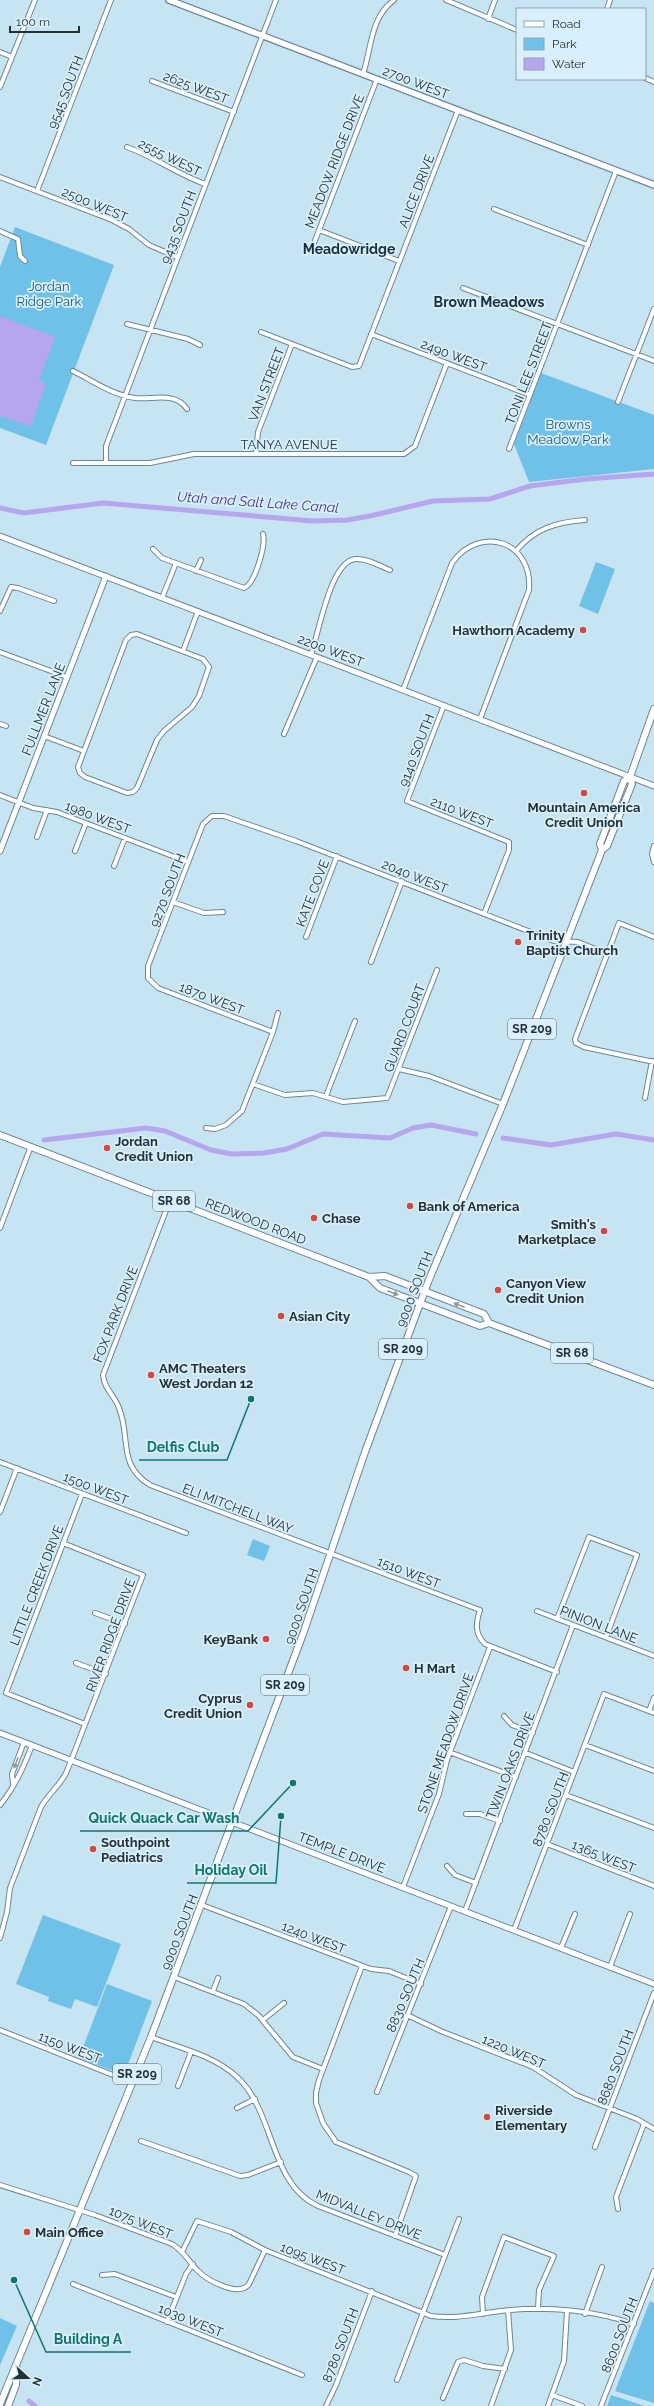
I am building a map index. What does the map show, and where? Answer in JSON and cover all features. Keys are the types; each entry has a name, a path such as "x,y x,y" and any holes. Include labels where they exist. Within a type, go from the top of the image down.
{"main road":[{"name":"2700 WEST","path":"169,0 654,185"},
{"name":"9000 SOUTH","path":"0,2404 17,2367 79,2210 151,2037 304,1634 330,1553 420,1304 503,1104 602,850 600,844 624,781 630,777 654,708"},
{"name":"REDWOOD ROAD","path":"0,1135 369,1277 380,1288 420,1304 480,1326 489,1323 654,1385"},
{"name":"REDWOOD ROAD","path":"369,1277 385,1276 484,1314 489,1323"},
{"name":"9000 SOUTH","path":"8,2406 16,2385 17,2367"}],"street":[{"path":"0,87 35,0"},
{"name":"9545 SOUTH","path":"37,191 111,0"},
{"name":"9435 SOUTH","path":"106,463 106,446 276,0"},
{"path":"362,74 379,14 394,0"},
{"path":"446,0 466,7 516,30"},
{"path":"488,18 495,0"},
{"path":"0,52 12,57"},
{"name":"MEADOW RIDGE DRIVE","path":"311,251 377,79"},
{"name":"2625 WEST","path":"152,80 234,112"},
{"name":"ALICE DRIVE","path":"292,344 357,368 458,110"},
{"name":"2555 WEST","path":"127,146 154,158 176,173 205,184"},
{"name":"TONI LEE STREET","path":"509,449 616,171"},
{"name":"2500 WEST","path":"0,177 122,224 149,245 177,257"},
{"path":"494,209 588,244"},
{"path":"319,230 399,261"},
{"path":"0,231 18,239 20,256 25,261"},
{"path":"463,288 654,361"},
{"path":"618,402 654,309"},
{"path":"126,324 188,339 200,345"},
{"path":"261,332 292,344"},
{"name":"2490 WEST","path":"371,334 530,395"},
{"name":"VAN STREET","path":"256,454 258,432 292,344"},
{"name":"TANYA AVENUE","path":"73,463 161,462 194,454 401,454 407,452 415,446 447,363"},
{"path":"72,371 95,384 125,395 135,398 168,398 180,402 187,409"},
{"path":"516,551 533,534 546,527 558,523 585,520"},
{"path":"154,549 160,557 176,564 239,588 246,588 250,583 264,548 263,534"},
{"name":"2200 WEST","path":"0,536 654,786"},
{"path":"403,690 449,571 458,555 466,548 485,541 504,544 516,551 528,570 529,590 480,719"},
{"path":"311,654 325,607 342,566 349,561 359,559 390,570"},
{"path":"196,571 200,560"},
{"path":"162,598 176,564"},
{"name":"FULLMER LANE","path":"0,851 106,576"},
{"path":"0,611 11,587 54,601"},
{"path":"183,651 198,611"},
{"path":"133,634 140,634 183,651 207,662 208,671 195,702 185,715 164,731 157,740 136,790 130,793 85,777 78,770 128,637 133,634"},
{"path":"0,652 67,677"},
{"path":"284,734 317,657"},
{"name":"9140 SOUTH","path":"407,802 444,705"},
{"path":"0,724 6,726"},
{"path":"44,736 84,751"},
{"name":"1980 WEST","path":"0,795 86,823 188,862"},
{"name":"2110 WEST","path":"407,802 509,842 509,850 484,914"},
{"path":"37,837 47,810"},
{"name":"2040 WEST","path":"214,815 224,816 337,856 554,941 578,942 608,954"},
{"name":"9270 SOUTH","path":"148,978 148,966 204,821 214,815"},
{"path":"75,851 86,823"},
{"path":"114,866 125,838"},
{"path":"654,846 652,854 654,862"},
{"name":"KATE COVE","path":"306,937 337,856"},
{"path":"371,962 402,881"},
{"path":"173,902 204,913 222,912"},
{"path":"644,1098 653,1062 584,1047 576,1043 576,1034 619,923 654,937"},
{"name":"GUARD COURT","path":"326,1096 348,1102 383,1100 389,1094 437,970"},
{"name":"1870 WEST","path":"148,978 158,988 273,1032"},
{"path":"206,1128 217,1129 236,1118 244,1108 273,1032 278,1013"},
{"path":"254,1084 285,1095 313,1093 326,1096 355,1021"},
{"path":"399,1069 429,1076 503,1104"},
{"path":"1,1224 31,1146"},
{"name":"FOX PARK DRIVE","path":"141,1479 132,1468 128,1460 120,1408 105,1387 104,1375 170,1200"},
{"name":"1500 WEST","path":"0,1462 186,1533"},
{"path":"0,1512 17,1468"},
{"name":"ELI MITCHELL WAY","path":"141,1479 156,1487 330,1553"},
{"name":"LITTLE CREEK DRIVE","path":"82,1494 6,1693 85,1724"},
{"path":"558,1619 589,1537 637,1555 606,1637"},
{"name":"RIVER RIDGE DRIVE","path":"0,1938 7,1912 10,1888 41,1807 48,1797 61,1784 106,1674 143,1575 63,1543"},
{"name":"1510 WEST","path":"330,1553 480,1610 476,1626 478,1634 484,1644 490,1646"},
{"name":"PINION LANE","path":"537,1611 654,1656"},
{"path":"95,1613 125,1624"},
{"name":"TWIN OAKS DRIVE","path":"465,1911 557,1672 573,1625"},
{"path":"490,1646 557,1672"},
{"name":"STONE MEADOW DRIVE","path":"403,1887 438,1794 449,1752 490,1646"},
{"path":"76,1663 106,1674"},
{"name":"8780 SOUTH","path":"514,1930 604,1694 649,1711"},
{"path":"654,1698 649,1711 654,1713"},
{"path":"504,1716 512,1725 533,1734"},
{"name":"TEMPLE DRIVE","path":"0,1733 654,1984"},
{"path":"12,1784 12,1774 24,1742"},
{"path":"0,1805 12,1784 20,1778 32,1745"},
{"path":"585,1745 654,1771"},
{"path":"449,1752 516,1778"},
{"path":"526,1753 574,1772"},
{"path":"566,1795 654,1828"},
{"path":"466,1814 480,1814 500,1821"},
{"name":"1365 WEST","path":"547,1844 654,1886"},
{"path":"447,1866 455,1875 476,1883"},
{"name":"1240 WEST","path":"202,1904 362,1966 388,1972 421,1984"},
{"name":"8830 SOUTH","path":"377,2092 451,1906"},
{"path":"561,1948 575,1914"},
{"path":"610,1967 630,1914"},
{"path":"362,1966 317,2086 316,2103 323,2123 332,2138 343,2146 416,2176 395,2236"},
{"path":"174,1976 244,2004 262,2020 294,2056 323,2069"},
{"path":"213,1991 218,1978"},
{"name":"8680 SOUTH","path":"595,2147 654,1993"},
{"path":"262,2020 284,2003"},
{"name":"1220 WEST","path":"407,2016 443,2032 533,2067 571,2092 654,2129"},
{"name":"1150 WEST","path":"0,2030 133,2083"},
{"name":"MIDVALLEY DRIVE","path":"151,2037 191,2052 228,2069 247,2088 255,2099 293,2188 308,2202 445,2255"},
{"path":"178,2086 191,2052"},
{"path":"237,2108 255,2099"},
{"path":"618,2209 616,2197 644,2124"},
{"path":"141,2141 240,2176 248,2175 281,2162"},
{"name":"1075 WEST","path":"0,2185 79,2210 166,2242 182,2252 208,2278 233,2288 242,2290 249,2284 265,2250"},
{"path":"397,2380 458,2219"},
{"name":"1095 WEST","path":"182,2252 197,2221 231,2232 265,2250 372,2291 431,2316 449,2318 508,2310 538,2309 566,2311 614,2318 634,2324"},
{"path":"483,2314 482,2297 504,2237 554,2256 539,2290 538,2309"},
{"path":"167,2322 186,2274 193,2264"},
{"path":"585,2314 602,2267"},
{"name":"8600 SOUTH","path":"601,2406 654,2271"},
{"path":"102,2275 114,2274 176,2298"},
{"name":"1030 WEST","path":"73,2284 302,2375"},
{"name":"8780 SOUTH","path":"326,2406 336,2385 372,2291"},
{"path":"491,2406 506,2368 511,2342 508,2310"},
{"path":"548,2406 566,2348 566,2311"},
{"path":"443,2398 456,2364 461,2360 506,2368"},
{"path":"552,2395 582,2406"}],"green space":[{"name":"Jordan Ridge Park","path":"15,227 114,265 46,445 0,428 0,267"},
{"name":"Browns Meadow Park","path":"541,373 654,415 654,469 529,482 514,444"},
{"path":"596,562 615,569 598,614 579,606"},
{"path":"253,1539 270,1546 264,1561 247,1555"},
{"path":"43,1915 121,1944 97,2007 75,1999 71,2009 48,2001 49,1997 16,1984"},
{"path":"107,1984 152,2001 124,2075 79,2058"},
{"path":"650,2301 654,2303 654,2403 615,2391"},
{"path":"0,2318 17,2326 0,2365"},
{"path":"611,2395 645,2406 607,2406"}],"water":[{"path":"0,316 55,337 39,380 46,384 31,426 0,416"}],"waterway":[{"name":"Utah and Salt Lake Canal","path":"0,508 24,513 103,503 313,521 347,520 433,501 490,499 530,486 586,479 654,474"},
{"path":"44,1140 146,1128 165,1131 211,1150 232,1154 264,1153 287,1149 323,1134 390,1138 413,1128 431,1125 476,1134"},
{"path":"503,1138 551,1145 616,1134 654,1140"},
{"path":"29,2401 35,2406"}],"place":[{"name":"Hawthorn Academy","path":"583,630"},
{"name":"Mountain America Credit Union","path":"584,793"},
{"name":"Trinity Baptist Church","path":"518,942"},
{"name":"Jordan Credit Union","path":"107,1148"},
{"name":"Bank of America","path":"410,1206"},
{"name":"Chase","path":"314,1218"},
{"name":"Smith's Marketplace","path":"604,1231"},
{"name":"Canyon View Credit Union","path":"498,1290"},
{"name":"Asian City","path":"281,1316"},
{"name":"AMC Theaters West Jordan 12","path":"151,1375"},
{"name":"Delfis Club","path":"251,1399"},
{"name":"KeyBank","path":"266,1639"},
{"name":"H Mart","path":"406,1668"},
{"name":"Cyprus Credit Union","path":"250,1705"},
{"name":"Quick Quack Car Wash","path":"293,1783"},
{"name":"Holiday Oil","path":"281,1816"},
{"name":"Southpoint Pediatrics","path":"93,1849"},
{"name":"Riverside Elementary","path":"487,2117"},
{"name":"Main Office","path":"27,2232"},
{"name":"Building A","path":"14,2280"}],"district":[{"name":"Meadowridge","path":"349,249"},
{"name":"Brown Meadows","path":"489,302"}]}
